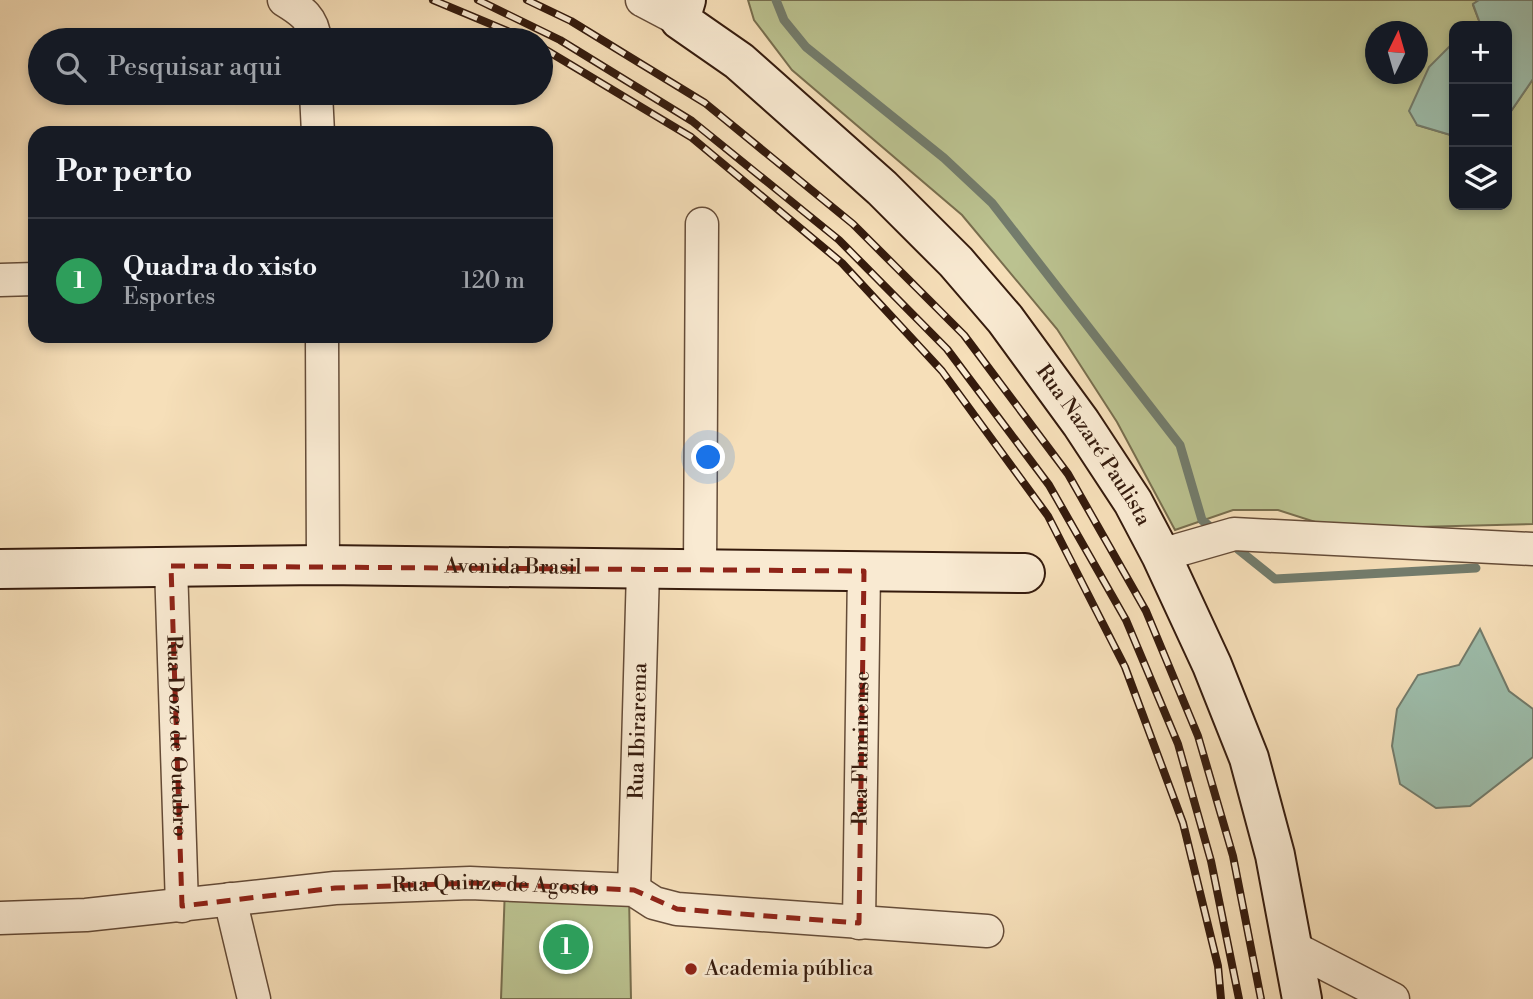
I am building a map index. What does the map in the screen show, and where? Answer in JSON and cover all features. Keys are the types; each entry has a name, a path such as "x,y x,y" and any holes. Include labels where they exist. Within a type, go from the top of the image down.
{"main road":[{"name":"Rua Nazaré Paulista","path":"683,10 882,188 956,262 1005,319 1081,423 1133,502 1176,550 1213,665 1249,758 1276,855 1302,999"},
{"name":"Avenida Brasil","path":"0,569 323,565 1026,573"}],"street":[{"path":"642,0 683,10"},
{"path":"317,105 318,126"},
{"path":"700,570 702,224"},
{"path":"0,280 28,279"},
{"path":"322,343 323,565"},
{"path":"1176,550 1234,534 1533,549"},
{"name":"Rua Doze de Outubro","path":"171,566 182,906"},
{"name":"Rua Ibirarema","path":"634,890 643,570"},
{"name":"Rua Fluminense","path":"859,923 864,571"},
{"name":"Rua Quinze de Agosto","path":"0,918 86,915 335,888 470,883 634,890 654,903 677,909 986,931"},
{"path":"230,899 254,999"},
{"path":"1294,948 1393,999"}],"highlighted area":[{"path":"171,566 864,571 859,923 677,909 634,890 470,883 335,888 182,906"}],"green space":[{"path":"748,0 1479,0 1473,5 1479,21 1449,21 1449,53 1417,125 1449,135 1449,210 1512,210 1512,110 1533,79 1533,524 1337,529 1278,510 1233,510 1175,530 1117,422 1057,329 962,215 792,70 754,20"},
{"path":"505,887 629,895 631,999 501,999"}],"shaded area":[{"path":"1479,0 1533,0 1533,79 1512,110 1512,21 1479,21 1473,4"},
{"path":"1449,47 1449,135 1417,125 1409,111 1421,84 1428,84 1429,67"},
{"path":"1480,629 1509,691 1533,709 1533,757 1470,806 1436,808 1400,784 1392,746 1397,709 1418,675 1459,665"}],"waterway":[{"path":"776,0 784,20 806,47 944,158 992,203 1180,445 1202,520 1215,531"},
{"path":"1229,542 1275,579 1476,568"}],"railway":[{"path":"433,0 500,28"},
{"path":"478,0 535,28"},
{"path":"527,0 571,21 705,103 853,224 964,335 1068,474 1146,611 1198,736 1233,856 1261,999"},
{"path":"553,37 692,121 839,240 947,349 1049,485 1126,620 1178,744 1211,861 1239,999"},
{"path":"553,54 691,137 842,263 942,371 1048,516 1125,667 1183,823 1218,966 1221,999"}],"place":[{"name":"Quadra do xisto","path":"566,947"},
{"name":"Academia pública","path":"691,969"}]}
